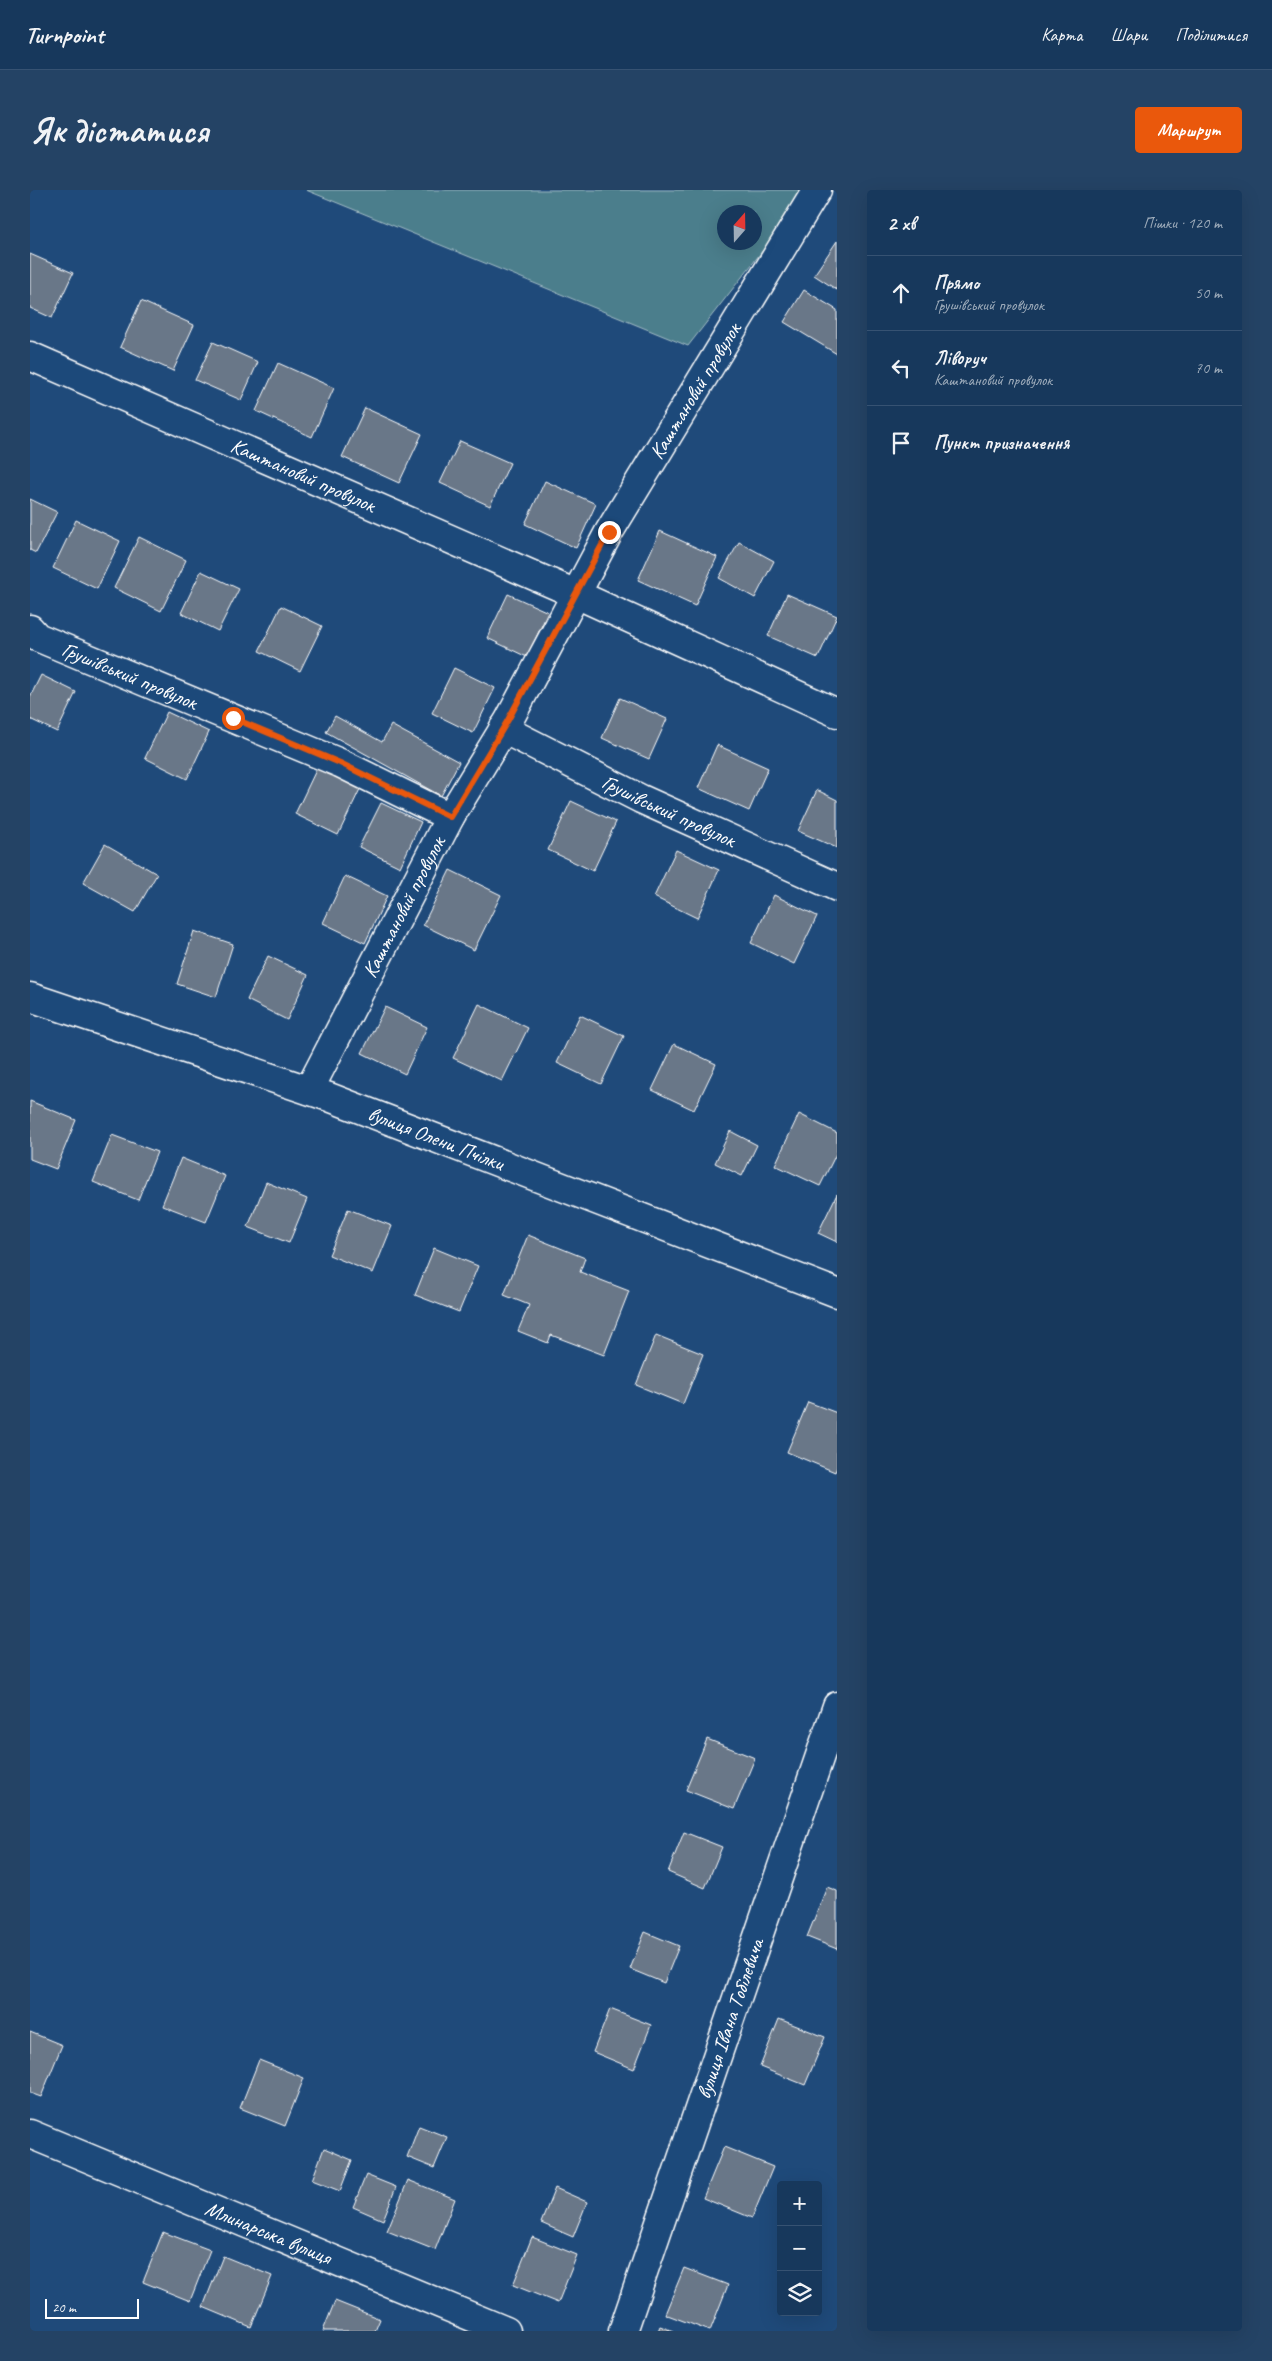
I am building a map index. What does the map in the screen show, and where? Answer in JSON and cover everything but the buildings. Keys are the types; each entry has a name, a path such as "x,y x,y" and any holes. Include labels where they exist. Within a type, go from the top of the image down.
{"street":[{"name":"Каштановий провулок","path":"309,1090 450,817 502,729 635,487 817,190"},
{"name":"Каштановий провулок","path":"30,356 576,594 837,713"},
{"name":"Грушівський провулок","path":"30,629 38,637 340,763 450,817"},
{"name":"Грушівський провулок","path":"502,729 641,799 837,888"},
{"name":"вулиця Олени Пчілки","path":"30,997 309,1090 837,1293"},
{"name":"вулиця Івана Тобілевича","path":"623,2331 837,1706"},
{"name":"Млинарська вулиця","path":"30,2134 506,2331"}],"green space":[{"path":"306,190 810,190 688,346"}],"route":[{"path":"233,718 340,763 450,817 508,720 609,532"}]}
